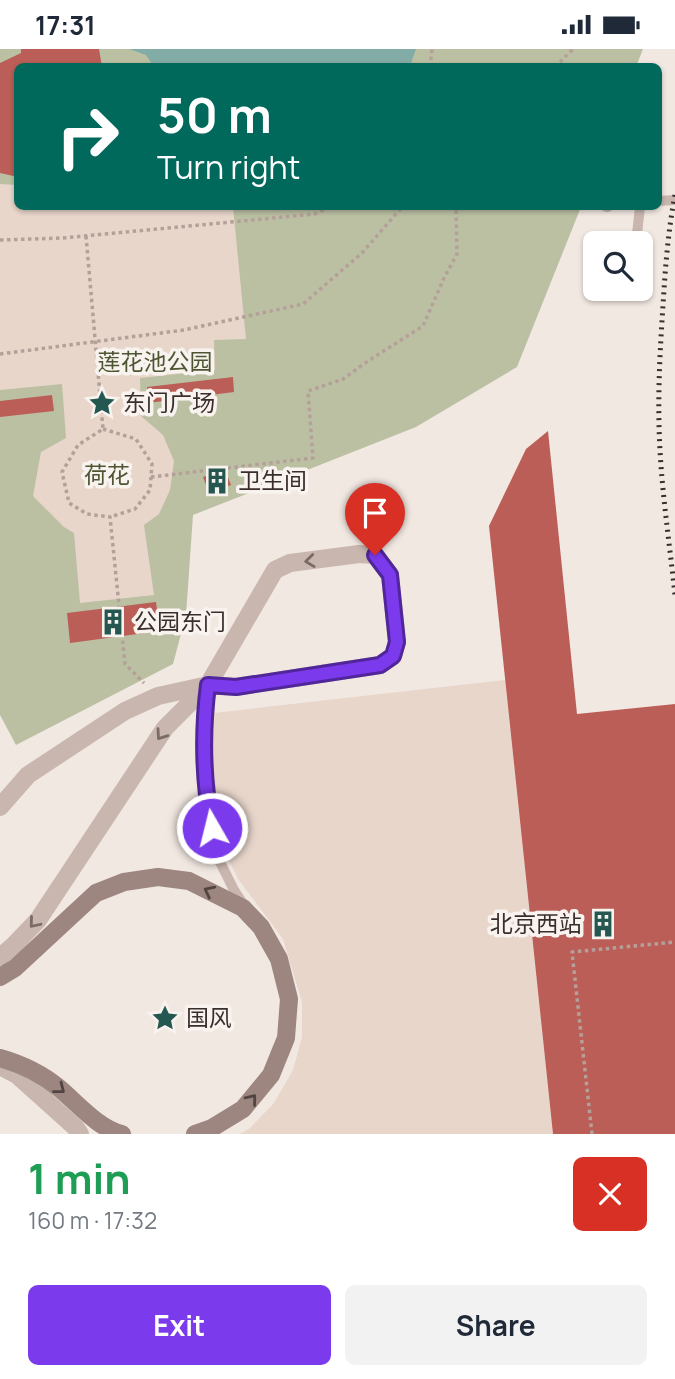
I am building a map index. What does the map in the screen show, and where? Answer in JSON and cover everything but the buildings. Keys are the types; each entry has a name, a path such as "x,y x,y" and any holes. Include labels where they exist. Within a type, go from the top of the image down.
{"main road":[{"path":"0,977 15,968 96,893 124,882 158,877 189,881 243,908 261,927 279,959 289,999 286,1038 271,1075 243,1109 212,1128 195,1134"},
{"path":"0,1058 20,1063 57,1086 93,1118 122,1134"}],"street":[{"path":"0,807 28,775 125,711 158,696 208,685 236,687 380,665 393,656 397,642 390,575 375,555 359,554 290,563 275,570 208,685 165,729 38,920 0,957"},
{"path":"0,1066 17,1075 80,1134"}],"lane":[{"path":"637,231 640,210"},
{"path":"208,685 204,718 207,803 216,854 233,890 252,918"}],"path":[{"path":"559,63 573,49"},
{"path":"0,240 86,236 315,214 324,210"},
{"path":"0,354 184,330 303,304 362,253 399,210"},
{"path":"151,477 313,458 309,391 343,379 423,326 457,254 456,210"},
{"path":"86,236 103,429"},
{"path":"103,429 136,439 152,464 151,477 150,490 135,509 110,517 88,514 69,503 62,472 78,445 103,429"},
{"path":"110,517 119,606"},
{"path":"592,1134 572,952 675,942"}],"green space":[{"name":"莲花池公园","path":"0,49 643,49 638,63 14,63 14,210 580,210 517,367 416,427 193,515 186,615 173,664 16,745 0,715"}],"shaded area":[{"name":"东门广场","path":"0,184 14,185 14,210 233,210 246,339 214,340 215,370 140,378 141,416 163,435 174,461 170,490 159,514 144,525 154,595 80,603 74,533 64,527 33,496 41,452 66,438 62,384 0,390"},
{"path":"505,680 553,1134 240,1134 250,1128 274,1103 293,1070 302,1037 302,1002 283,939 238,879 224,850 213,783 213,713"}],"water":[{"path":"129,49 416,49 411,63 151,63 146,55"}],"railway":[{"path":"675,195 665,278 659,407 663,488 675,595"}],"place":[{"name":"东门广场","path":"102,403"},
{"name":"卫生间","path":"217,481"},
{"name":"公园东门","path":"113,622"},
{"name":"北京西站","path":"603,924"},
{"name":"国风","path":"165,1018"}],"route":[{"path":"212,828 207,803 204,718 208,685 236,687 380,665 393,656 397,642 390,575 375,555"}],"park label":[{"name":"荷花","path":"107,475"}]}
